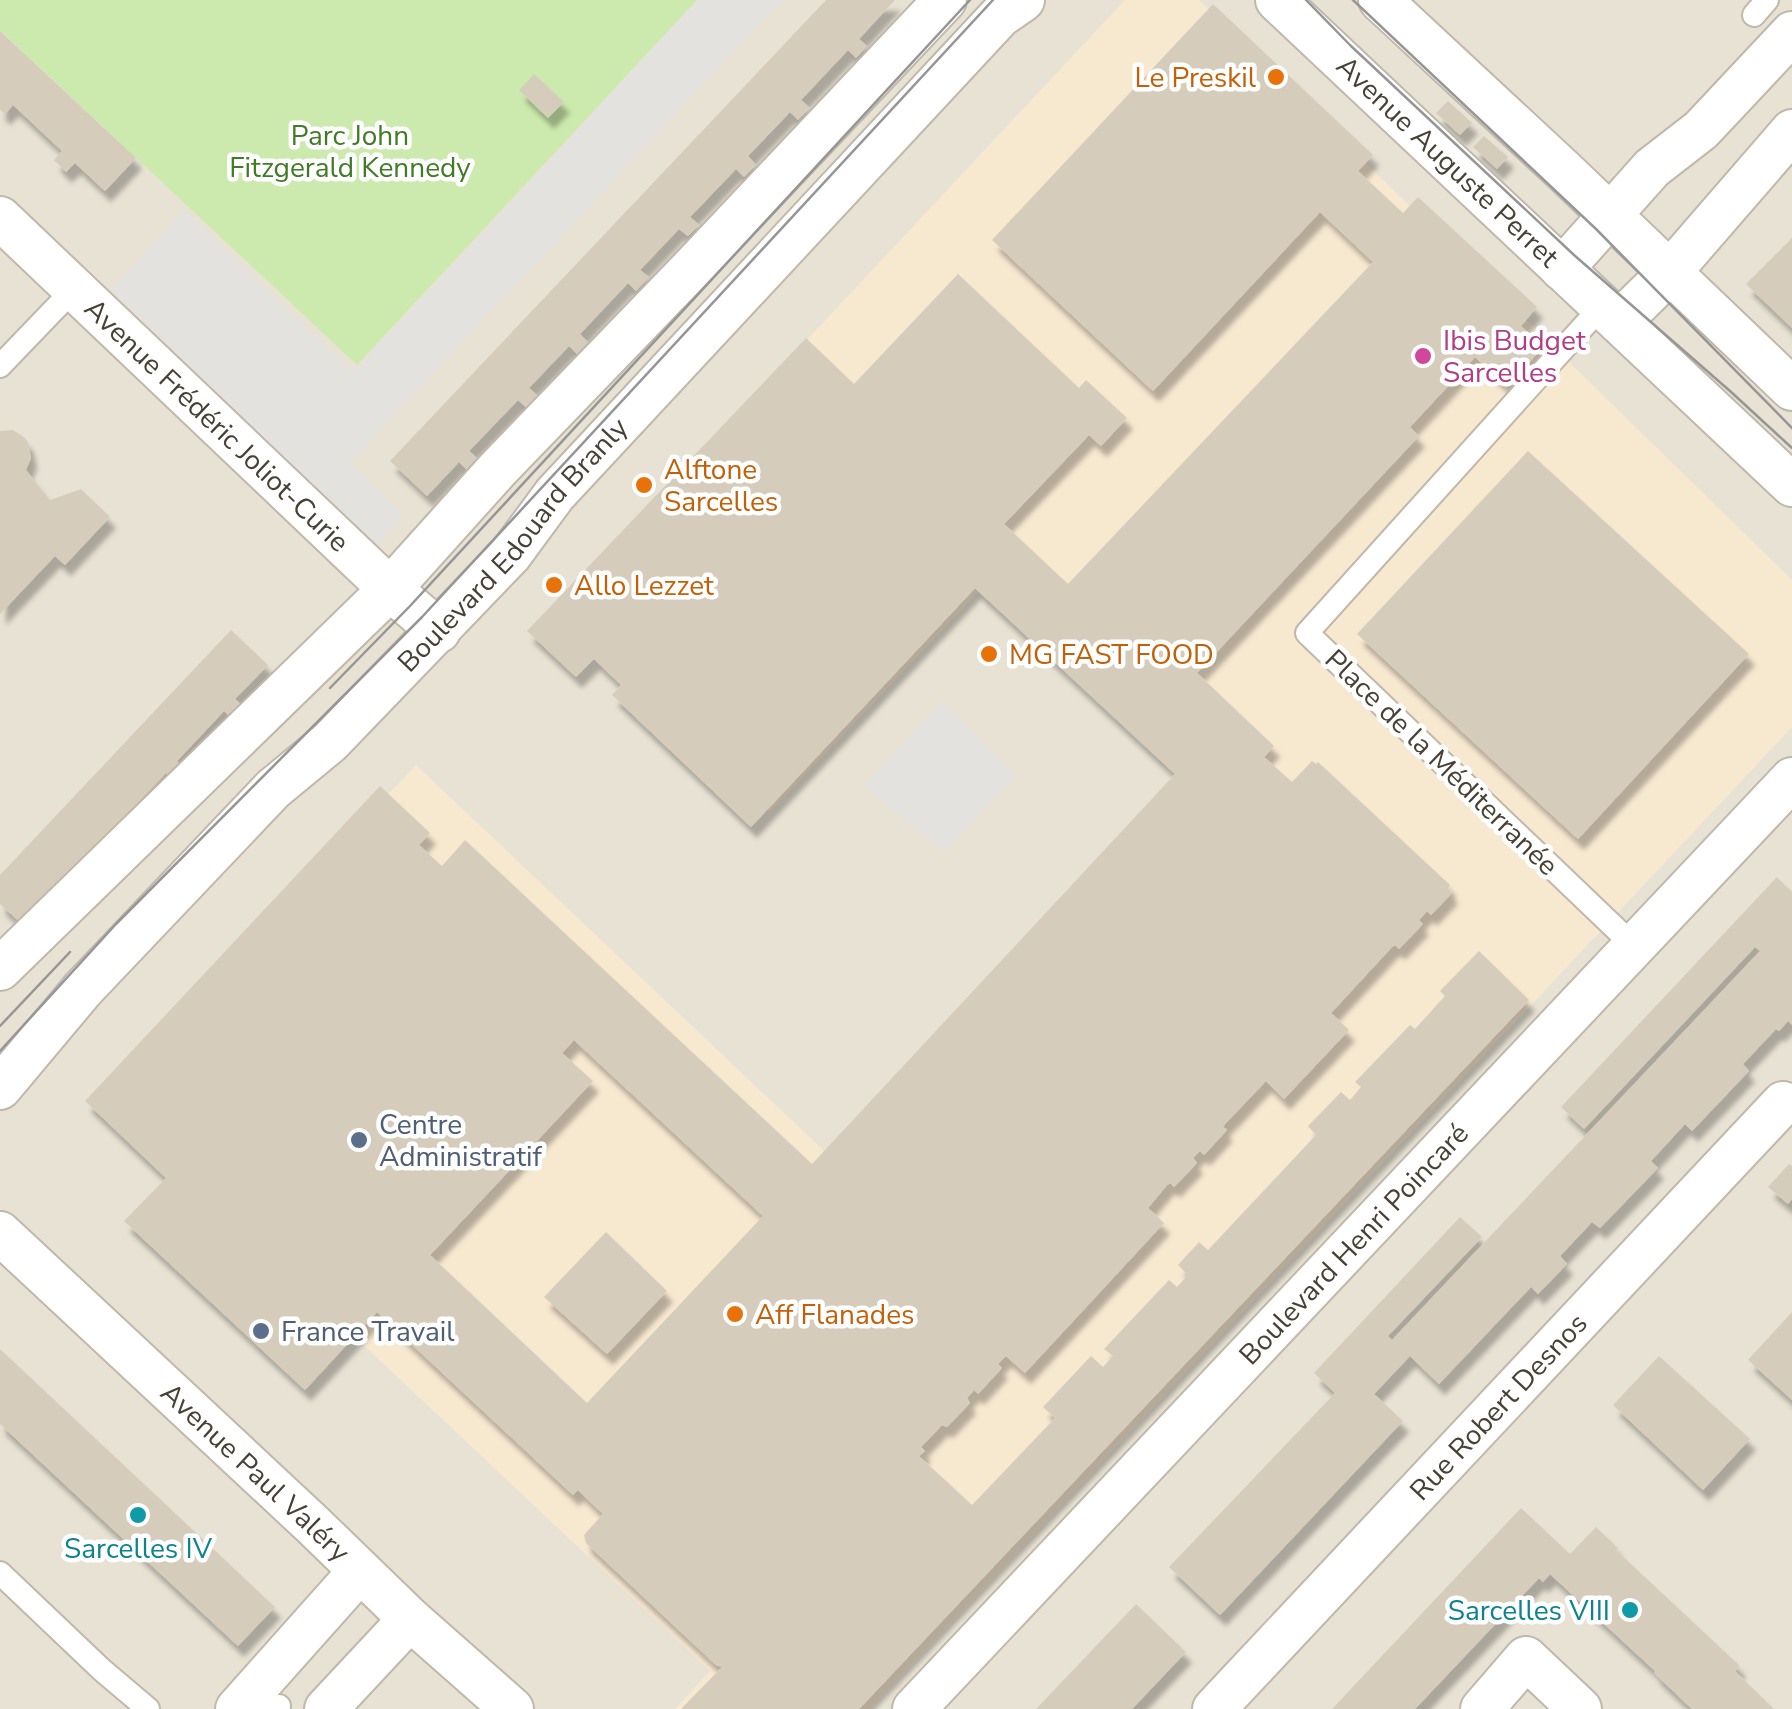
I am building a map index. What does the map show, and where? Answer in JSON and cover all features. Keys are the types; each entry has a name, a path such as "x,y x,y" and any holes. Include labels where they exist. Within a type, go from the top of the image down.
{"street":[{"name":"Boulevard Edouard Branly","path":"0,969 390,589 497,470 944,0"},
{"name":"Boulevard Edouard Branly","path":"0,1088 83,988 273,789 330,742 439,631 510,555 554,494 1000,16 1023,0"},
{"name":"Avenue Auguste Perret","path":"1277,0 1792,485"},
{"path":"1380,0 1792,389"},
{"path":"1562,270 1652,168 1701,130 1792,33"},
{"path":"1610,314 1670,272 1792,130"},
{"name":"Avenue Frédéric Joliot-Curie","path":"0,218 439,631"},
{"name":"Boulevard Henri Poincaré","path":"914,1709 1792,780"},
{"name":"Rue Robert Desnos","path":"1214,1709 1783,1103"},
{"name":"Avenue Paul Valéry","path":"0,1233 359,1572 512,1709"},
{"path":"237,1709 359,1572"},
{"path":"326,1709 410,1619"},
{"path":"1482,1709 1526,1658 1580,1709"}],"lane":[{"path":"0,366 74,288"},
{"name":"Place de la Méditerranée","path":"1610,314 1307,633 1634,946"},
{"path":"0,1573 148,1709"}],"shaded area":[{"path":"0,0 1792,0 1792,1709 0,1709"},
{"path":"697,0 782,0 349,463 403,516 374,547 104,297 184,210 353,373"},
{"path":"1125,0 1199,0 1792,580 1792,727 871,1709 675,1709 710,1671 101,1098 416,765 836,1162 1210,767 1000,569 770,812 555,609"},
{"path":"942,701 1017,775 944,852 864,785"}],"green space":[{"name":"Parc John Fitzgerald Kennedy","path":"0,0 697,0 357,365 0,30"}],"building":[{"path":"826,0 895,0 859,39 867,46 856,58 848,50 801,100 810,108 798,120 790,112 748,156 756,165 744,177 736,169 690,217 699,225 688,236 679,229 640,270 649,277 636,291 628,283 580,334 588,342 577,354 569,346 529,388 538,396 527,408 518,400 469,451 478,459 468,471 459,462 427,496 390,461"},
{"path":"1213,4 1373,155 1358,171 1403,213 1418,197 1537,307 1521,326 1543,347 1507,387 1475,357 1410,427 1419,436 1197,673 1274,746 1264,757 1292,782 1312,761 1318,762 1450,885 1452,893 1431,915 1427,911 1419,920 1423,924 1399,949 1392,947 1331,1013 1349,1030 1284,1099 1266,1081 1225,1124 1227,1130 1204,1155 1200,1151 1193,1158 1197,1163 1174,1187 1167,1185 1148,1208 1164,1223 1025,1373 1006,1356 998,1364 1002,1368 978,1394 974,1390 967,1398 970,1403 947,1427 942,1425 921,1447 925,1451 919,1456 972,1505 1055,1418 1043,1407 1091,1356 1103,1367 1113,1356 1104,1349 1169,1280 1177,1287 1188,1275 1178,1265 1199,1242 1208,1250 1316,1135 1308,1126 1341,1092 1350,1100 1361,1087 1355,1082 1410,1025 1415,1029 1445,996 1440,991 1479,951 1529,1000 859,1709 681,1709 722,1667 586,1543 584,1535 603,1514 578,1490 573,1495 377,1312 305,1390 124,1221 166,1178 85,1101 380,786 430,833 419,845 442,866 465,840 812,1164 1175,774 975,588 751,827 612,695 621,685 594,659 576,677 527,631 806,338 854,384 958,274 1079,388 1086,380 1127,418 1101,446 1089,435 1004,524 1068,584 1373,262 1320,212 1153,391 992,240","holes":["574,1040 763,1216 587,1403 430,1255 593,1081 562,1053"]},
{"path":"0,31 136,158 105,191 75,163 66,172 54,160 62,151 13,105 5,114 0,110"},
{"path":"534,74 564,102 548,118 519,90"},
{"path":"1448,101 1472,123 1460,135 1436,113"},
{"path":"1484,136 1508,157 1497,169 1473,147"},
{"path":"1792,238 1792,328 1746,284"},
{"path":"13,430 28,442 31,458 26,470 50,500 81,489 110,517 65,565 55,556 0,614 0,431"},
{"path":"1528,451 1749,654 1578,839 1357,634"},
{"path":"231,630 268,665 235,699 245,708 234,720 224,711 177,761 187,770 176,782 166,773 126,815 136,825 126,836 116,827 23,925 0,904 0,875"},
{"path":"1777,877 1792,892 1792,1025 1788,1021 1779,1031 1776,1029 1743,1064 1749,1071 1692,1131 1685,1124 1651,1161 1658,1168 1600,1228 1592,1222 1560,1256 1567,1264 1538,1294 1531,1287 1439,1384 1410,1356 1374,1394 1403,1421 1220,1615 1169,1567 1335,1393 1314,1373 1460,1217 1482,1237 1388,1336 1392,1340 1760,951 1755,947 1584,1129 1561,1107"},
{"path":"1789,1164 1792,1199 1788,1204 1768,1187"},
{"path":"606,1232 667,1291 607,1354 544,1297"},
{"path":"1792,1312 1792,1400 1748,1360"},
{"name":"Sarcelles IV","path":"0,1349 275,1607 238,1646 0,1424"},
{"path":"1659,1356 1750,1439 1703,1490 1613,1405"},
{"name":"Sarcelles VIII","path":"1521,1508 1570,1554 1596,1527 1740,1666 1735,1671 1774,1709 1692,1709 1550,1574 1543,1582 1539,1578 1415,1709 1332,1709"},
{"path":"1136,1604 1186,1652 1132,1709 1036,1709"}],"tram line":[{"path":"330,688 970,0"},
{"path":"0,1051 116,924 422,617 993,0"},
{"path":"1306,0 1574,255 1792,448"},
{"path":"1353,0 1596,229 1792,428"},
{"path":"0,1026 70,952"}],"place":[{"name":"Le Preskil","path":"1276,77"},
{"name":"Ibis Budget Sarcelles","path":"1423,356"},
{"name":"Alftone Sarcelles","path":"644,485"},
{"name":"Allo Lezzet","path":"554,585"},
{"name":"MG FAST FOOD","path":"989,654"},
{"name":"Centre Administratif","path":"359,1140"},
{"name":"Aff Flanades","path":"735,1314"},
{"name":"France Travail","path":"261,1331"},
{"name":"Sarcelles IV","path":"138,1515"},
{"name":"Sarcelles VIII","path":"1630,1610"}]}
